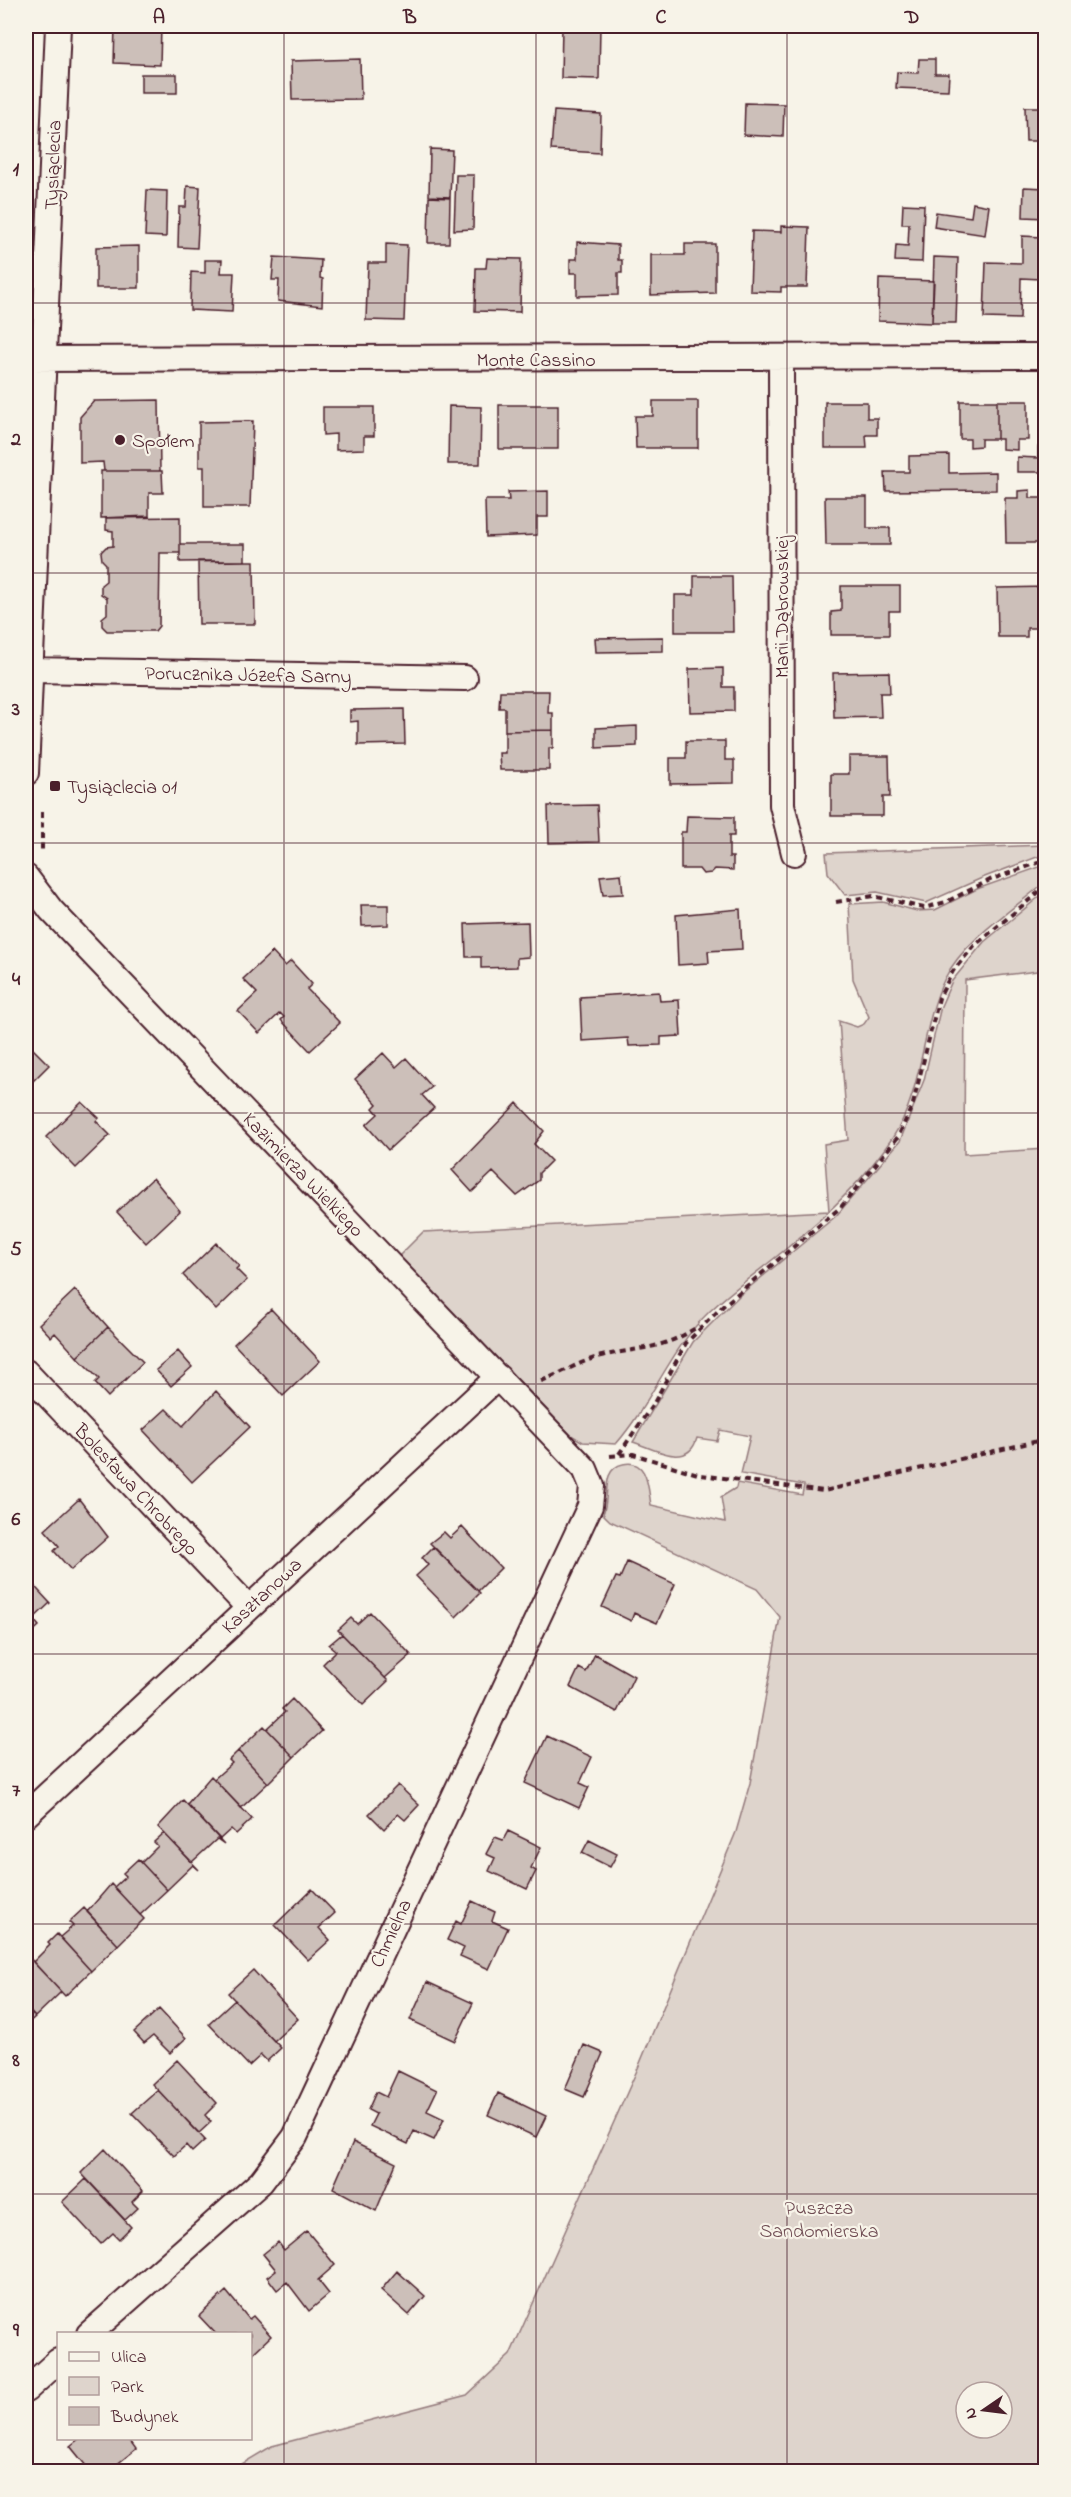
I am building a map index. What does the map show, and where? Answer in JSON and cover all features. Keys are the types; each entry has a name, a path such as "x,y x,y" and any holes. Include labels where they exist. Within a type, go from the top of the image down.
{"street":[{"name":"Tysiąclecia","path":"26,773 31,670 35,359 58,26"},
{"name":"Monte Cassino","path":"35,359 781,359 1046,356"},
{"name":"Marii Dąbrowskiej","path":"781,359 782,805 794,854"},
{"name":"Porucznika Józefa Sarny","path":"31,670 465,678"},
{"name":"Kazimierza Wielkiego","path":"26,877 51,910 585,1469"},
{"name":"Bolesława Chrobrego","path":"26,1372 248,1606"},
{"name":"Kasztanowa","path":"26,1815 248,1606 504,1384"},
{"name":"Chmielna","path":"91,2332 261,2182 294,2137 590,1506 592,1486 585,1469"},
{"path":"26,2390 57,2362"}],"path":[{"path":"836,902 873,896 924,908 946,903 990,880 1046,860"},
{"path":"619,1454 654,1403 686,1343 707,1321 841,1207 898,1137 913,1104 939,998 952,971 974,946 1046,886"},
{"path":"504,1384 542,1381 601,1356 655,1348 675,1341 707,1321"},
{"path":"585,1469 605,1457 633,1454 702,1475 824,1491 1046,1439"}],"green space":[{"path":"1046,845 1045,854 926,903 877,892 845,895 828,873 826,853"},
{"path":"1045,865 1045,882 977,938 965,950 945,978 931,1017 911,1099 903,1119 882,1153 829,1211 824,1144 848,1140 839,1021 857,1027 864,1024 869,1017 853,979 849,904 883,902 917,911 935,910 977,889"},
{"name":"Puszcza Sandomierska","path":"1045,892 1045,970 965,980 964,1154 1045,1149 1045,2471 230,2471 272,2446 467,2395 510,2355 638,2068 736,1832 750,1783 780,1617 757,1589 610,1521 603,1514 609,1476 616,1467 621,1465 631,1463 638,1465 645,1476 651,1505 725,1522 721,1497 736,1488 737,1483 802,1495 804,1485 741,1474 750,1436 720,1430 717,1441 697,1438 693,1448 679,1455 670,1455 633,1442 693,1342 740,1295 836,1216 900,1141 924,1080 941,1006 952,981 984,942"},
{"path":"829,1211 787,1248 738,1286 696,1326 616,1444 583,1442 571,1435 399,1256 423,1232"}],"building":[{"path":"115,26 161,26 160,65 114,63"},
{"path":"562,26 600,26 599,79 561,78"},
{"path":"360,59 361,99 292,100 291,61"},
{"path":"919,59 935,59 935,74 949,74 948,90 896,88 897,72 918,73"},
{"path":"141,74 177,74 177,93 141,93"},
{"path":"745,103 784,104 783,137 744,135"},
{"path":"1025,107 1039,107 1041,141 1026,141"},
{"path":"554,111 601,114 600,153 551,150"},
{"path":"430,149 452,150 450,197 429,196"},
{"path":"456,175 474,175 473,229 454,230"},
{"path":"187,186 200,187 197,248 178,247 179,207 186,207"},
{"path":"1024,187 1046,188 1046,218 1023,217"},
{"path":"147,190 167,191 166,237 145,236"},
{"path":"429,197 450,198 449,243 428,243"},
{"path":"973,203 989,206 985,235 934,227 936,212 971,217"},
{"path":"903,204 924,205 922,262 895,261 896,245 908,246 909,224 902,224"},
{"path":"781,226 809,227 807,287 781,287 781,292 750,291 752,231 781,232"},
{"path":"1022,236 1042,237 1041,279 1021,278 1020,319 984,318 986,262 1022,263"},
{"path":"577,242 618,245 618,260 622,260 622,273 618,273 618,295 577,296 577,273 570,273 570,259 577,259"},
{"path":"386,244 407,245 404,321 366,320 368,263 386,263"},
{"path":"685,244 715,244 715,293 651,295 651,255 685,255"},
{"path":"139,246 139,288 96,288 96,247"},
{"path":"274,257 321,260 322,306 278,301 279,280 272,280"},
{"path":"934,257 958,258 956,323 932,323"},
{"path":"487,258 521,259 520,312 475,311 476,268 486,268"},
{"path":"205,260 222,260 221,273 234,273 232,312 190,310 191,272 205,273"},
{"path":"879,279 934,281 932,323 878,321"},
{"name":"Społem","path":"159,400 160,471 104,471 103,462 80,463 80,417 94,401"},
{"path":"653,401 698,401 698,448 636,448 635,416 653,416"},
{"path":"960,401 997,401 997,439 981,439 981,446 970,447 970,439 960,439"},
{"path":"997,401 1028,401 1028,440 1017,440 1017,450 1002,449 1002,439 997,439"},
{"path":"825,402 867,402 867,418 877,418 877,435 866,435 867,448 825,448"},
{"path":"499,405 558,405 558,449 499,449"},
{"path":"449,406 481,407 480,464 448,464"},
{"path":"323,407 374,407 374,436 364,436 364,449 336,450 336,434 323,435"},
{"path":"253,421 250,507 204,507 204,467 199,467 199,422"},
{"path":"1038,447 1046,447 1046,472 1017,472 1017,457 1038,458"},
{"path":"949,455 949,473 996,472 996,490 886,491 885,472 909,472 909,456"},
{"path":"101,471 162,471 163,493 149,493 149,516 101,518"},
{"path":"1030,490 1030,498 1046,498 1046,543 1006,543 1005,498 1018,498 1018,491"},
{"path":"548,491 548,517 537,517 537,535 486,537 485,500 509,500 508,492"},
{"path":"825,497 867,497 867,528 890,528 890,545 826,545"},
{"path":"180,517 180,553 160,553 159,626 155,631 107,631 102,626 102,618 107,614 107,598 101,594 101,585 106,581 106,564 102,560 101,552 106,547 113,546 113,531 106,530 106,518"},
{"path":"180,544 245,544 245,561 180,562"},
{"path":"198,561 254,561 255,624 199,624"},
{"path":"694,576 732,576 733,632 675,632 675,595 694,595"},
{"path":"841,586 900,586 900,611 889,611 889,635 831,635 831,612 841,611"},
{"path":"1046,587 1046,628 1027,628 1027,637 998,637 997,588"},
{"path":"663,637 663,651 596,652 595,638"},
{"path":"723,668 723,687 734,687 734,711 690,712 689,669"},
{"path":"889,672 890,693 880,693 881,717 834,718 833,673"},
{"path":"500,691 549,691 548,713 553,713 553,730 505,731 505,708 499,708"},
{"path":"404,709 405,744 358,745 358,721 350,722 350,710"},
{"path":"637,726 637,746 596,748 596,728"},
{"path":"553,730 553,748 549,748 549,770 500,770 499,753 505,753 505,731"},
{"path":"686,741 725,741 725,760 734,760 734,783 670,784 670,758 686,758"},
{"path":"849,756 889,756 890,797 883,797 883,816 831,816 831,774 849,774"},
{"path":"597,805 599,842 549,843 548,806"},
{"path":"687,816 734,817 734,836 729,836 729,857 733,857 733,870 715,869 711,873 703,874 699,869 681,869 681,832 686,832"},
{"path":"621,874 623,894 603,895 600,876"},
{"path":"361,905 388,905 388,925 362,926"},
{"path":"740,909 742,949 708,951 709,963 678,965 676,915"},
{"path":"528,922 529,957 517,958 517,967 481,968 481,957 466,957 465,924"},
{"path":"272,952 285,966 291,961 312,984 307,989 340,1023 310,1051 281,1020 284,1017 280,1013 259,1033 238,1011 257,993 243,979"},
{"path":"659,992 660,1001 679,1000 681,1036 661,1037 661,1045 629,1046 628,1038 582,1041 580,997"},
{"path":"26,1044 49,1065 26,1088"},
{"path":"383,1053 396,1067 406,1058 432,1087 422,1095 434,1108 388,1150 366,1125 378,1114 373,1108 377,1104 355,1079"},
{"path":"82,1102 99,1118 96,1121 110,1135 76,1168 46,1137"},
{"path":"517,1103 544,1131 534,1144 551,1161 539,1173 539,1180 517,1196 493,1172 472,1192 452,1170"},
{"path":"153,1178 180,1211 146,1243 117,1212"},
{"path":"216,1243 239,1266 236,1269 247,1280 216,1310 183,1275"},
{"path":"75,1290 108,1327 77,1357 55,1333 51,1337 39,1324"},
{"path":"271,1309 320,1361 283,1396 234,1344"},
{"path":"108,1327 143,1362 108,1397 95,1383 99,1379 77,1357"},
{"path":"178,1351 192,1367 171,1386 156,1370"},
{"path":"216,1391 250,1427 192,1482 143,1430 166,1409 183,1426"},
{"path":"79,1499 108,1537 71,1570 54,1551 59,1546 45,1530"},
{"path":"462,1527 501,1568 478,1591 430,1543 444,1532 450,1538"},
{"path":"433,1547 480,1593 456,1617 416,1576 428,1565 422,1558"},
{"path":"627,1562 675,1584 657,1623 634,1613 631,1621 602,1607 616,1577 620,1578"},
{"path":"26,1577 50,1603 33,1619 39,1626 26,1638"},
{"path":"370,1612 411,1655 385,1678 338,1630 351,1618 357,1624"},
{"path":"342,1634 388,1681 363,1705 323,1664 336,1651 329,1645"},
{"path":"595,1654 634,1676 617,1712 570,1687 579,1668 586,1672"},
{"path":"292,1699 322,1731 294,1757 267,1729 285,1712 282,1709"},
{"path":"264,1726 294,1757 268,1783 238,1751"},
{"path":"547,1736 592,1757 580,1783 589,1787 579,1808 525,1783"},
{"path":"238,1751 268,1783 241,1808 214,1779 232,1763 229,1760"},
{"path":"211,1776 252,1819 236,1834 231,1829 220,1839 187,1804"},
{"path":"398,1785 419,1805 405,1820 398,1814 384,1829 369,1814"},
{"path":"183,1800 224,1844 217,1839 192,1862 158,1827"},
{"path":"508,1831 541,1847 531,1868 536,1871 527,1889 489,1871 495,1858 486,1854 495,1837 503,1840"},
{"path":"164,1833 199,1870 193,1865 167,1890 138,1859 142,1862 158,1846 154,1842"},
{"path":"589,1840 617,1854 610,1867 582,1853"},
{"path":"138,1859 167,1890 140,1915 114,1887 126,1876 123,1873"},
{"path":"111,1884 144,1919 118,1945 87,1912"},
{"path":"312,1889 335,1913 319,1928 330,1940 308,1960 275,1925"},
{"path":"472,1901 495,1912 492,1921 508,1928 489,1969 460,1956 464,1948 447,1940 456,1921 461,1924"},
{"path":"84,1908 118,1945 91,1971 60,1937 73,1926 69,1922"},
{"path":"57,1934 91,1971 65,1996 33,1962 50,1945 48,1943"},
{"path":"26,1954 61,1992 35,2017 26,2007"},
{"path":"253,1970 298,2019 274,2041 228,1993"},
{"path":"427,1982 473,2003 455,2041 410,2020"},
{"path":"235,2000 281,2048 267,2061 261,2055 249,2066 209,2024"},
{"path":"26,2007 35,2017 26,2025"},
{"path":"159,2009 186,2038 170,2053 153,2036 144,2043 134,2032"},
{"path":"584,2045 603,2053 584,2097 565,2089"},
{"path":"177,2060 217,2103 205,2115 211,2122 199,2133 152,2084"},
{"path":"398,2071 437,2090 427,2111 444,2119 434,2140 414,2131 408,2144 370,2126 376,2114 368,2110 376,2092 386,2097"},
{"path":"158,2090 205,2140 192,2152 186,2145 174,2156 132,2113"},
{"path":"498,2093 546,2116 536,2137 488,2115"},
{"path":"353,2142 396,2163 376,2211 333,2188"},
{"path":"105,2149 143,2191 132,2202 138,2208 125,2220 81,2173"},
{"path":"86,2179 131,2227 119,2239 113,2233 101,2244 62,2202"},
{"path":"307,2231 335,2265 318,2280 329,2294 309,2311 287,2282 277,2290 267,2277 276,2270 263,2254 278,2242 284,2250"},
{"path":"397,2271 425,2296 409,2315 381,2290"},
{"path":"226,2291 249,2319 253,2316 271,2336 252,2354 252,2332 214,2332 199,2316"},
{"path":"78,2440 129,2440 136,2449 111,2469 108,2466 101,2472 91,2472 70,2446"}],"place":[{"name":"Społem","path":"120,440"},
{"name":"Tysiąclecia 01","path":"55,786"}]}
